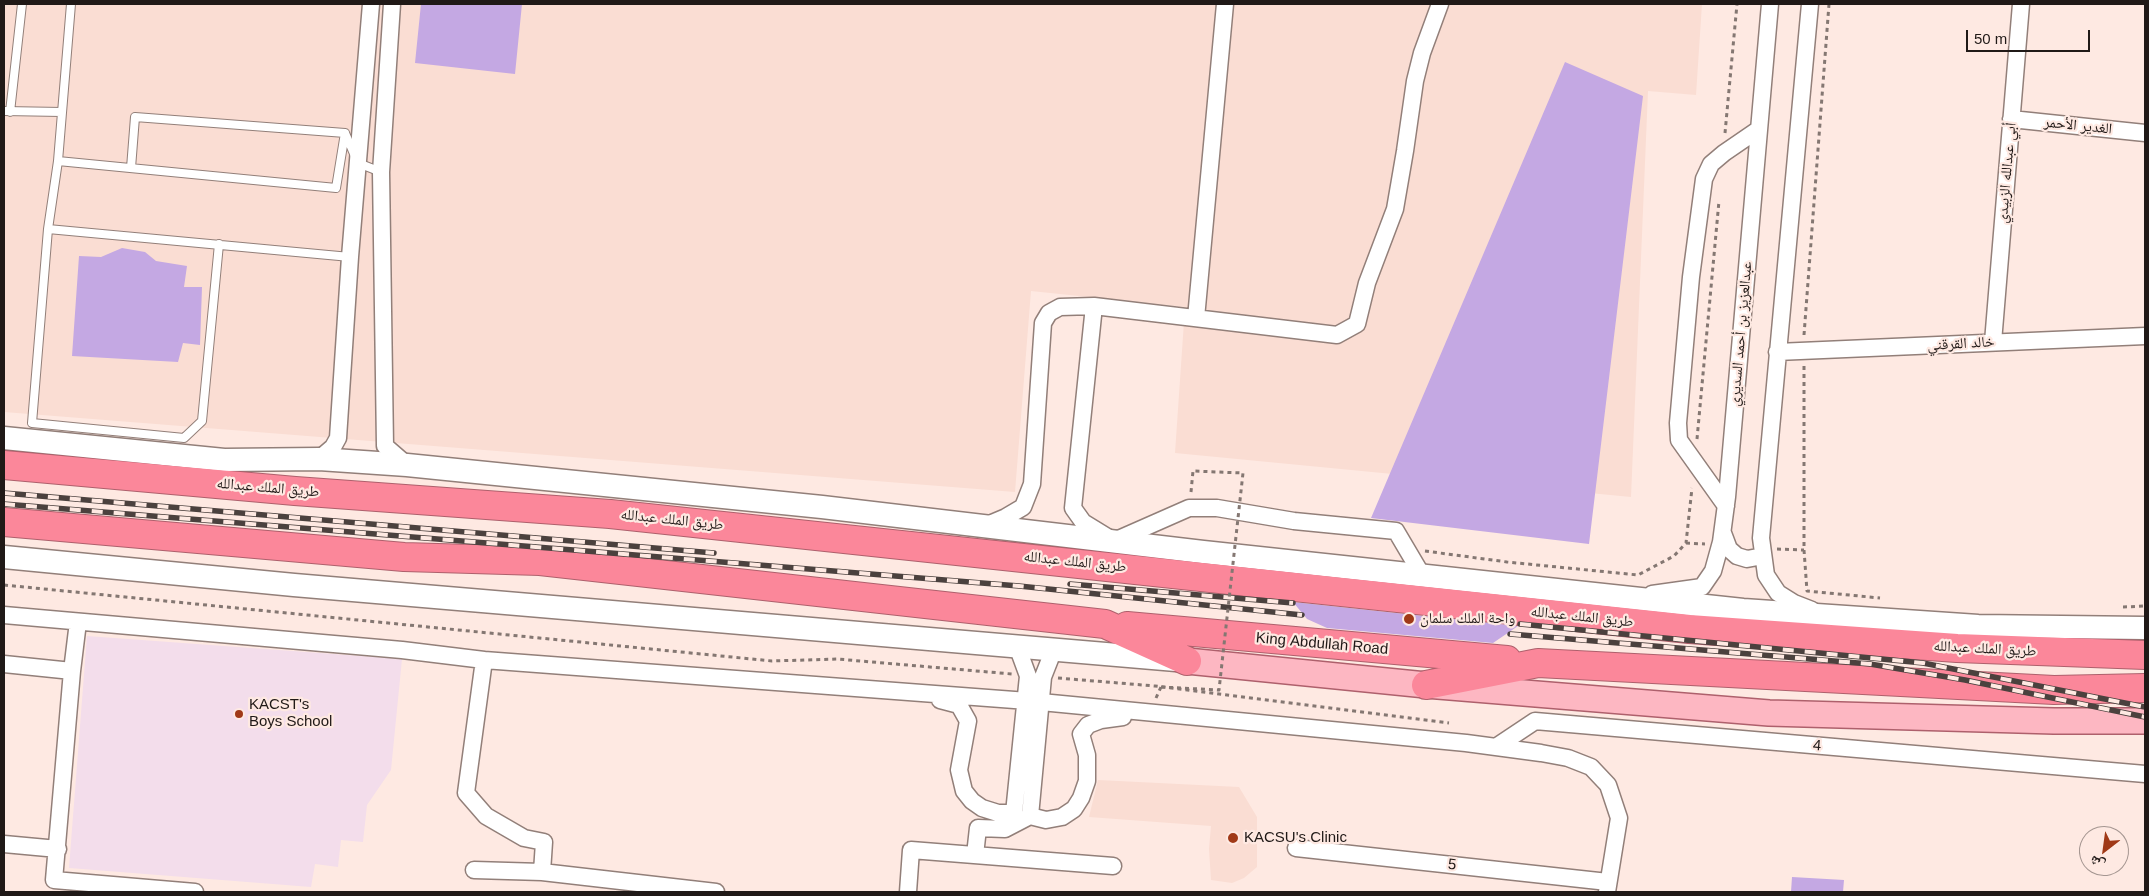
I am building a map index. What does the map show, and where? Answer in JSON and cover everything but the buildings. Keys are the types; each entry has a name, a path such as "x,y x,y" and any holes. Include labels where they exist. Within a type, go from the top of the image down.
{"highway":[{"name":"طريق الملك عبدالله","path":"4,465 295,491 610,514 1689,628 1957,648 2120,656 2145,655"},
{"path":"4,522 404,557 540,561 1105,624 1187,661"},
{"name":"King Abdullah Road","path":"1105,624 1538,663"},
{"path":"1426,685 1538,663 2054,690 2145,688"}],"main road":[{"path":"4,438 224,460 319,459 407,465 822,507 1743,610 1978,626 2145,628"},
{"path":"4,556 294,585 1054,649 1426,685 1769,713 2054,721 2145,721"}],"street":[{"path":"319,459 333,447 338,438 350,257 371,4"},
{"path":"392,4 381,172 385,446 407,465"},
{"path":"1196,318 1225,4"},
{"path":"985,526 1023,507 1032,484 1043,324 1049,313 1060,306 1094,306 1338,335 1357,324 1367,283 1395,209 1415,81 1440,4"},
{"name":"عبدالعزيز بن أحمد السديري","path":"1630,598 1702,587 1714,571 1723,533 1770,4"},
{"path":"1810,4 1761,538 1770,552 1766,575 1778,593 1794,603 1828,616"},
{"name":"أبي عبدالله الزبيدي","path":"1993,342 2021,4"},
{"name":"الغدير الأحمر","path":"2011,119 2145,133"},
{"path":"1726,506 1679,440 1678,423 1691,277 1704,179 1711,164 1759,129"},
{"path":"1094,306 1073,508 1083,522 1114,541 1189,508 1217,508 1294,521 1396,531 1422,575"},
{"name":"خالد القرقني","path":"1777,352 2145,336"},
{"path":"1723,533 1729,549 1737,556 1747,560 1770,552"},
{"path":"4,615 402,650 484,660 1033,701 1496,747 1568,758 1591,767 1608,785 1619,818 1615,853 1608,887"},
{"path":"78,622 54,880 195,892"},
{"path":"1017,646 1036,676"},
{"path":"975,855 978,828 1005,829 1022,815 1036,676 1054,649"},
{"path":"484,660 466,793 486,816 524,838 544,842 542,872"},
{"path":"4,664 72,671"},
{"path":"906,692 959,705 968,721 958,770 964,791 972,801 982,808 998,813 1046,820 1062,817 1074,809 1081,798 1087,781 1087,755 1081,734 1088,725 1102,720 1150,713"},
{"name":"4","path":"1496,747 1535,721 2145,774"},
{"path":"4,844 58,849"},
{"name":"5","path":"1296,848 1608,887"},
{"path":"908,892 911,850 1112,866"},
{"path":"474,870 542,872 716,892"}],"lane":[{"path":"22,4 7,111 62,112"},
{"path":"71,4 58,161 48,229 32,423 184,438 202,421 218,244"},
{"path":"131,168 135,117 344,133"},
{"path":"58,161 336,188 344,133"},
{"path":"344,133 358,163 381,172"},
{"path":"48,229 350,257"}],"path":[{"path":"1724,153 1737,4"},
{"path":"1829,4 1804,351 1804,550 1807,591 1884,599"},
{"path":"1424,551 1507,562 1638,575 1674,556 1686,543 1720,191"},
{"path":"4,586 772,661 837,659 1161,687 1220,690 1243,473 1193,470 1189,508"},
{"path":"1770,552 1804,550"},
{"path":"2116,607 2145,606"},
{"path":"1161,687 1452,724"}],"shaded area":[{"path":"4,4 1702,4 1696,95 1648,91 1631,497 1175,453 1185,307 1031,291 1015,492 4,412"},
{"name":"KACST's Boys School","path":"87,636 402,659 391,770 367,805 363,842 341,840 338,867 315,864 311,887 69,868"},
{"name":"KACSU's Clinic","path":"1098,780 1239,787 1257,817 1257,867 1244,878 1232,883 1211,880 1209,849 1211,826 1089,817"}],"railway":[{"path":"4,493 714,553"},
{"path":"4,504 1019,586 1302,615"},
{"path":"1070,584 1293,603"},
{"path":"1520,624 1923,663 2145,707"},
{"path":"1510,634 1870,664 1965,680 2145,717"}],"place":[{"name":"واحة الملك سلمان","path":"1409,619"},
{"name":"KACST's Boys School","path":"239,714"},
{"name":"KACSU's Clinic","path":"1233,838"}]}
